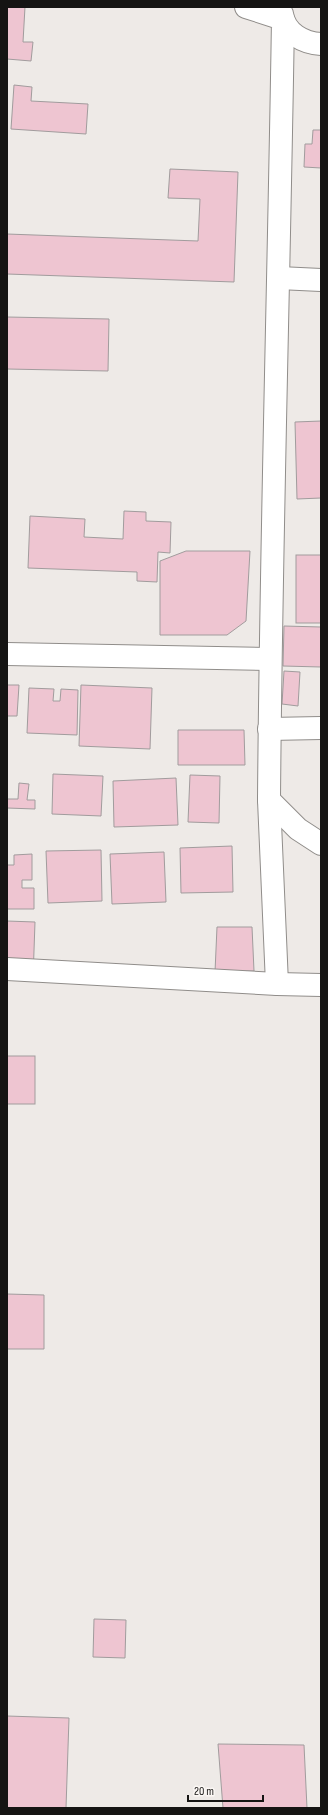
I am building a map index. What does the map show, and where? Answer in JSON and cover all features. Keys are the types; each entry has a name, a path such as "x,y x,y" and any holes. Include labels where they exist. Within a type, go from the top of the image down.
{"street":[{"path":"246,7 282,13"},
{"path":"282,13 289,30 299,39 312,44 321,44"},
{"path":"277,984 269,800 269,729 279,278 282,13"},
{"path":"279,278 321,280"},
{"path":"7,654 270,659"},
{"path":"269,729 321,728"},
{"path":"269,800 298,829 321,844"},
{"path":"7,969 277,984 321,985"}],"building":[{"path":"7,7 25,7 23,42 33,42 31,61 7,59"},
{"path":"14,85 32,87 31,101 88,104 86,134 11,129"},
{"path":"313,130 321,130 321,168 304,167 305,144 312,144"},
{"path":"170,169 238,172 234,282 7,274 7,234 198,241 200,199 168,198"},
{"path":"7,317 109,319 108,371 7,369"},
{"path":"321,421 321,498 297,499 295,422"},
{"path":"124,511 146,512 146,521 171,522 170,553 158,552 157,582 137,581 137,572 28,568 30,516 85,519 84,537 123,539"},
{"path":"186,551 250,551 246,621 227,635 160,635 160,561"},
{"path":"296,555 321,555 321,623 296,623"},
{"path":"284,626 321,627 321,667 283,666"},
{"path":"284,671 300,672 298,706 282,704"},
{"path":"7,685 19,685 17,716 7,716"},
{"path":"81,685 152,688 150,749 79,746"},
{"path":"29,688 54,689 53,701 60,701 61,689 78,690 77,735 27,733"},
{"path":"178,730 244,730 245,765 178,765"},
{"path":"53,774 103,776 101,816 52,814"},
{"path":"190,775 220,776 219,823 188,822"},
{"path":"176,778 178,825 114,827 113,781"},
{"path":"19,783 29,784 27,800 35,800 35,809 7,808 7,799 18,799"},
{"path":"232,846 233,892 181,893 180,848"},
{"path":"101,850 102,901 48,903 46,851"},
{"path":"164,852 166,902 112,904 110,854"},
{"path":"32,854 32,880 22,880 22,888 34,888 34,909 7,909 7,865 14,865 14,855"},
{"path":"7,921 35,922 33,979 7,978"},
{"path":"217,927 252,927 254,971 215,972"},
{"path":"7,1056 35,1056 35,1104 7,1104"},
{"path":"7,1294 44,1295 44,1349 7,1349"},
{"path":"94,1619 126,1620 125,1658 93,1657"},
{"path":"7,1716 69,1718 66,1808 7,1808"},
{"path":"218,1744 304,1745 307,1808 223,1808"}]}
